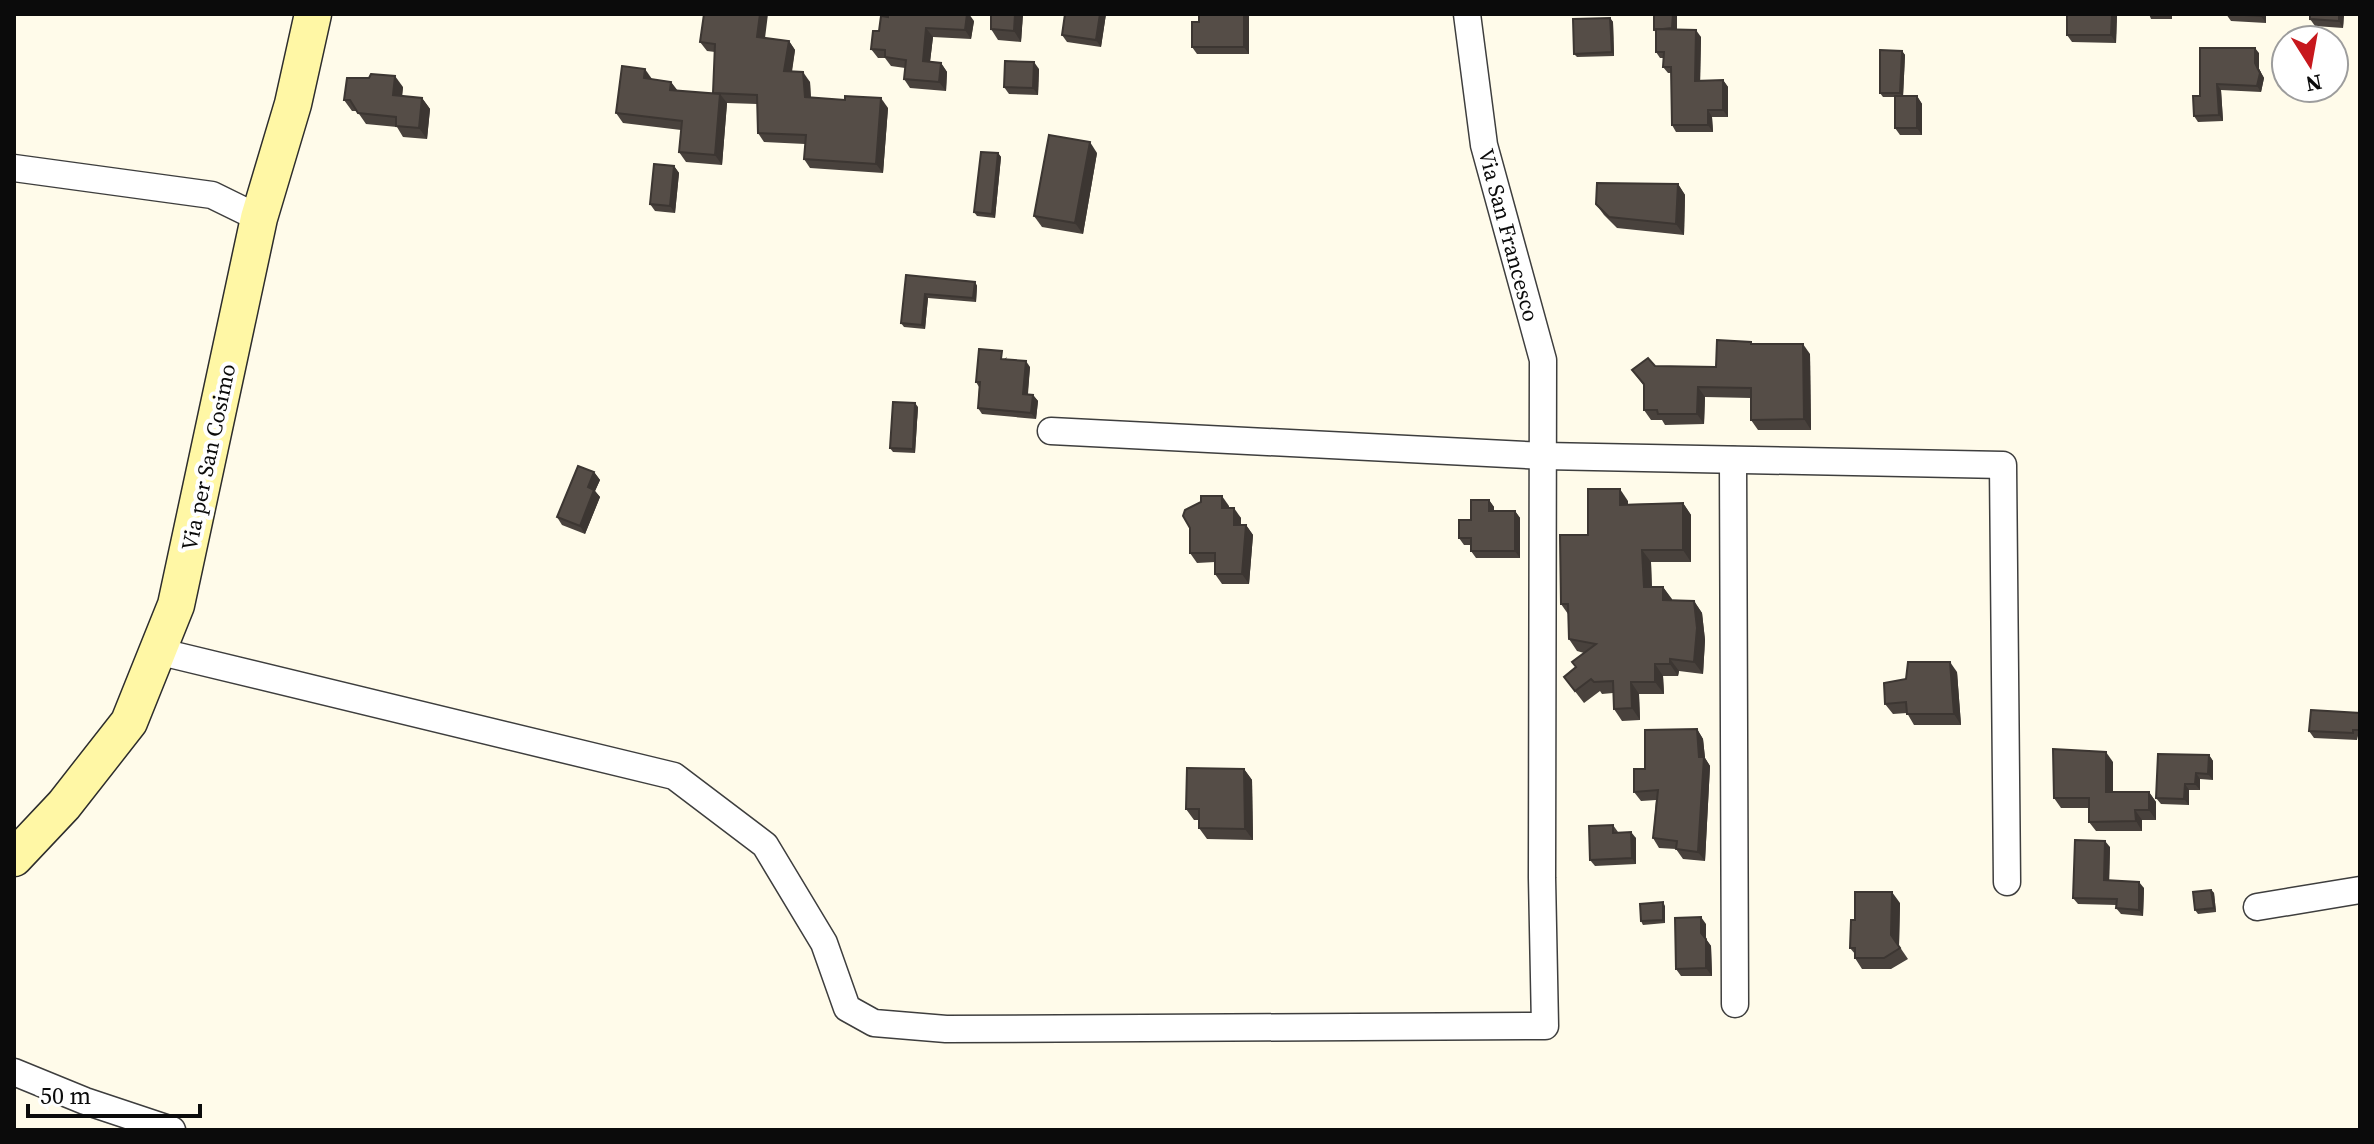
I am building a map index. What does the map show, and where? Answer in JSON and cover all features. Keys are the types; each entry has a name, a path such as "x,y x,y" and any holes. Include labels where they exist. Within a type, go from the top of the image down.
{"street":[{"name":"Via per San Cosimo","path":"14,858 64,805 129,722 182,583 259,218 293,104 313,14"},
{"name":"Via San Francesco","path":"157,651 674,776 765,845 824,943 847,1008 874,1023 946,1029 1545,1026 1542,878 1543,360 1484,145 1467,14"},
{"path":"14,168 212,195 259,218"},
{"path":"1051,431 1544,456 2003,465 2007,882"},
{"path":"1733,460 1735,1004"},
{"path":"2257,907 2360,890"},
{"path":"14,1072 85,1101 172,1130"}],"building":[{"path":"704,14 760,14 757,37 789,41 784,71 803,72 805,97 845,100 845,96 881,98 876,164 804,159 806,135 758,133 757,95 713,93 715,44 700,42"},
{"path":"888,14 967,14 965,30 926,28 923,61 941,63 939,82 904,79 906,60 885,57 885,50 871,49 873,31 879,31 881,16 888,17"},
{"path":"991,14 1015,14 1014,31 991,29"},
{"path":"1065,14 1100,14 1096,40 1062,35"},
{"path":"1199,14 1244,14 1244,47 1192,47 1192,22 1199,22"},
{"path":"1654,14 1673,14 1672,28 1654,30"},
{"path":"2067,14 2112,14 2111,35 2067,35"},
{"path":"2310,14 2339,14 2339,21 2310,19"},
{"path":"1610,18 1612,52 1574,54 1573,19"},
{"path":"1656,29 1696,30 1695,81 1723,80 1723,110 1708,110 1708,125 1672,125 1671,67 1663,67 1664,52 1656,52"},
{"path":"2200,48 2255,48 2255,63 2260,73 2257,86 2217,84 2219,115 2194,116 2193,96 2200,96"},
{"path":"1880,50 1902,51 1900,93 1880,93"},
{"path":"1005,61 1034,62 1033,88 1004,87"},
{"path":"622,66 645,69 644,78 671,82 670,90 720,94 715,155 679,152 682,121 616,113"},
{"path":"371,74 395,76 393,95 422,98 419,128 396,126 396,117 358,113 350,100 344,100 347,78 369,78"},
{"path":"1895,96 1917,96 1917,128 1895,128"},
{"path":"1049,135 1090,142 1075,223 1034,216"},
{"path":"981,152 998,153 992,214 974,212"},
{"path":"654,164 674,166 670,206 650,204"},
{"path":"1597,183 1678,184 1676,224 1609,217 1596,204"},
{"path":"906,275 975,282 973,298 925,294 922,325 901,323"},
{"path":"1717,340 1751,344 1803,344 1804,419 1751,420 1751,388 1698,387 1697,414 1658,414 1657,410 1644,410 1644,384 1632,370 1648,358 1655,366 1716,367"},
{"path":"979,349 1002,351 1001,359 1026,361 1023,394 1033,395 1031,413 978,408 980,382 976,382"},
{"path":"893,402 915,403 913,449 890,448"},
{"path":"578,466 594,472 588,487 594,490 580,526 557,517"},
{"path":"1588,489 1620,489 1620,505 1683,503 1683,550 1642,550 1644,587 1663,587 1663,600 1694,601 1697,628 1694,662 1670,659 1670,664 1655,664 1655,682 1631,682 1632,708 1614,709 1613,681 1594,682 1591,679 1575,691 1564,677 1576,667 1572,662 1596,644 1569,639 1568,604 1561,604 1560,535 1588,535"},
{"path":"1201,496 1222,496 1222,508 1234,508 1234,525 1246,525 1242,574 1215,574 1215,553 1190,553 1190,528 1183,516 1185,510 1201,502"},
{"path":"1471,500 1489,500 1489,511 1515,511 1515,551 1471,551 1471,538 1459,538 1459,520 1471,520"},
{"path":"1908,662 1950,662 1954,714 1907,714 1906,702 1885,704 1884,683 1906,679"},
{"path":"2311,710 2360,713 2360,730 2353,730 2353,733 2309,731"},
{"path":"1697,729 1699,757 1704,757 1698,852 1676,849 1677,841 1653,838 1658,790 1634,792 1634,769 1645,769 1645,730"},
{"path":"2053,749 2106,752 2106,792 2149,792 2149,810 2135,810 2136,821 2089,822 2089,798 2054,798"},
{"path":"2158,754 2209,755 2208,774 2196,773 2195,784 2185,784 2184,799 2156,798"},
{"path":"1187,768 1244,769 1245,829 1199,828 1199,809 1186,809"},
{"path":"1613,825 1613,833 1631,832 1632,858 1590,860 1589,826"},
{"path":"2075,840 2105,841 2104,880 2139,882 2139,910 2116,908 2117,899 2073,898"},
{"path":"2211,890 2214,908 2195,910 2193,892"},
{"path":"1855,892 1892,892 1891,935 1900,948 1884,958 1855,958 1855,948 1850,948 1851,920 1855,920"},
{"path":"1663,902 1663,920 1641,921 1640,904"},
{"path":"1701,917 1701,933 1706,939 1706,968 1676,969 1675,918"}]}
